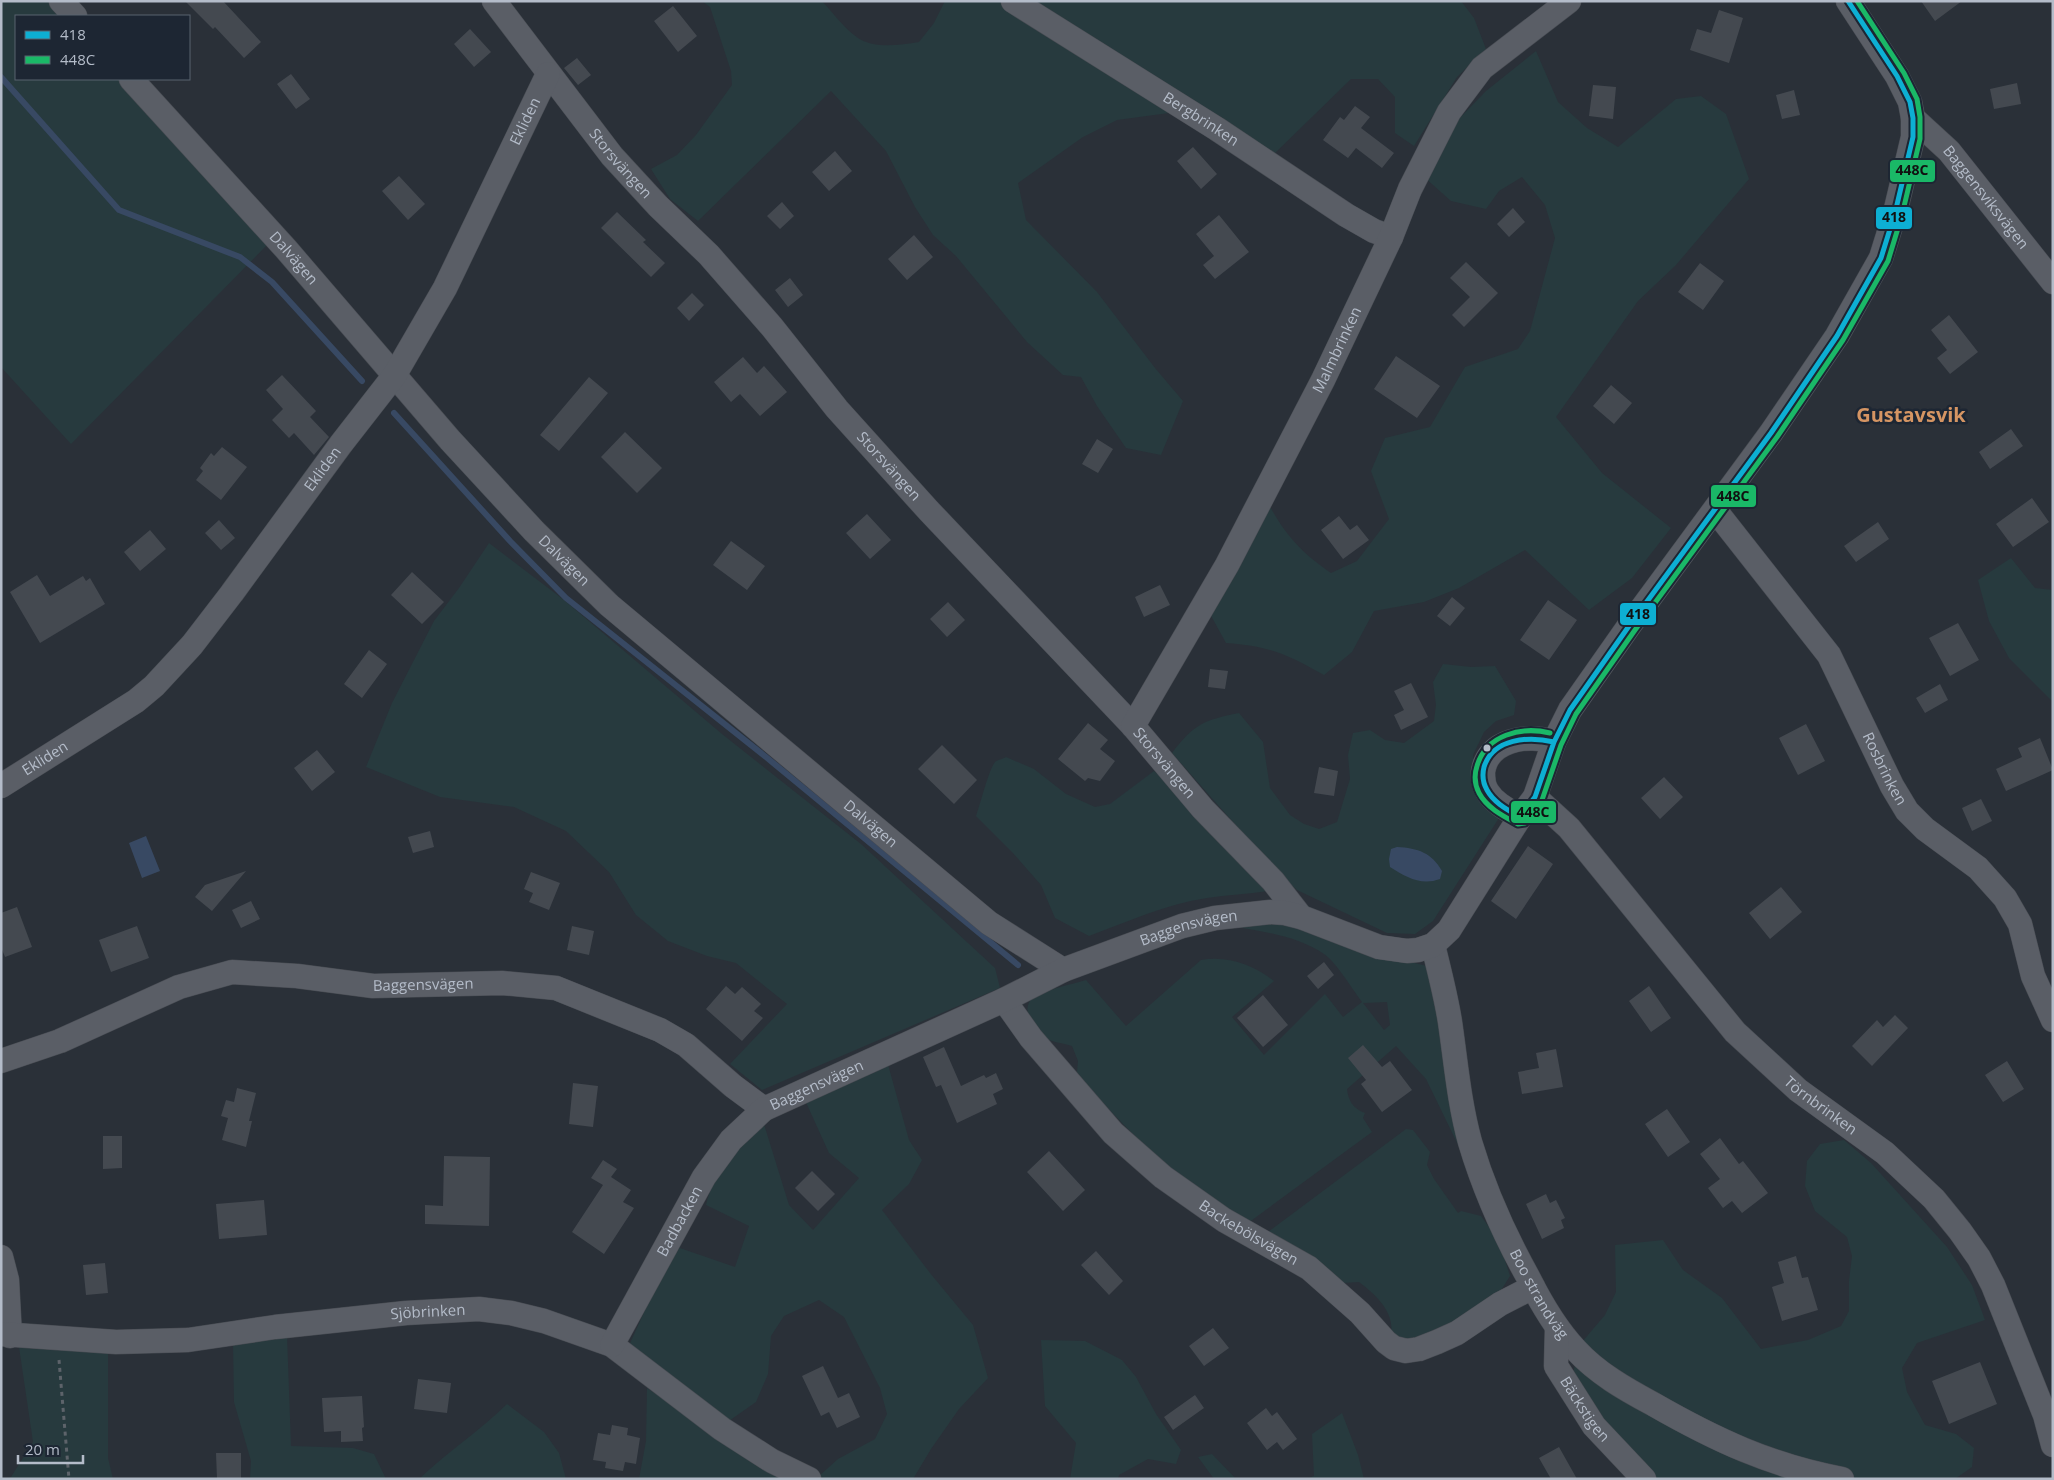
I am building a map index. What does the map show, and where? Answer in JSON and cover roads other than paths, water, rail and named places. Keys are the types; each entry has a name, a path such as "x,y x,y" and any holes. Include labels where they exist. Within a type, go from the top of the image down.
{"street":[{"path":"61,1 74,15"},
{"name":"Storsvängen","path":"494,1 612,156 658,206 709,255 772,327 837,409 929,511 1132,726 1203,809 1273,881 1301,916"},
{"name":"Bergbrinken","path":"1013,1 1217,128 1346,215 1374,231 1391,237"},
{"name":"Malmbrinken","path":"1132,726 1226,565 1324,380 1391,237 1410,189 1449,112 1482,68 1569,1"},
{"path":"1433,945 1449,930 1520,817 1535,797 1554,742 1570,710 1771,433 1837,336 1874,274 1888,242 1896,213 1913,137 1912,118 1910,102 1897,76 1848,1"},
{"name":"Ekliden","path":"1,786 136,701 154,686 192,644 232,593 341,444 394,376 445,288 548,74"},
{"name":"Dalvägen","path":"132,80 286,249 394,376 534,531 609,605 989,923 1063,970"},
{"name":"Baggensviksvägen","path":"1912,118 1949,151 2053,282"},
{"name":"Rosbrinken","path":"1715,510 1829,655 1892,786 1907,811 1925,829 1978,868 2005,898 2020,924 2033,976 2053,1020"},
{"path":"1520,817 1493,799 1486,790 1483,780 1484,765 1490,753 1516,740 1529,737 1542,738 1554,742"},
{"name":"Törnbrinken","path":"1535,797 1569,828 1735,1032 1798,1090 1885,1153 1934,1199 1960,1231 1979,1258 1993,1284 2042,1407 2053,1445"},
{"name":"Baggensvägen","path":"1,1061 60,1041 179,987 232,972 296,976 373,986 502,983 556,988 660,1030 686,1045 733,1086 764,1109 1004,1000 1063,970 1182,926 1215,918 1270,912 1285,913 1301,916 1379,946 1407,951 1433,945"},
{"name":"Boo strandväg","path":"1433,945 1450,1020 1457,1088 1470,1141 1492,1204 1508,1241 1532,1287 1557,1327 1575,1350 1621,1386 1718,1440 1775,1463 1842,1479"},
{"name":"Backebölsvägen","path":"1004,1000 1031,1038 1113,1133 1163,1177 1224,1220 1309,1268 1360,1313 1386,1342 1394,1348 1406,1351 1437,1342 1457,1333 1500,1304 1532,1287"},
{"name":"Badbacken","path":"612,1345 704,1177 731,1140 764,1109"},
{"path":"1,1257 7,1280 6,1335"},
{"name":"Sjöbrinken","path":"6,1335 116,1342 188,1340 275,1327 406,1313 479,1309 511,1313 544,1321 612,1345 722,1429 772,1461 810,1479"},
{"name":"Bäckstigen","path":"1557,1327 1556,1366 1594,1426 1644,1479"}],"water":[{"path":"146,836 160,871 142,878 129,843"},
{"path":"1397,847 1418,850 1429,856 1442,871 1440,879 1420,881 1390,867 1391,849"}],"waterway":[{"path":"1,77 119,210 240,257 272,282 362,381"},
{"path":"394,413 510,541 566,598 766,757 1018,965"}],"district":[{"name":"Gustavsvik","path":"1911,415"}]}
